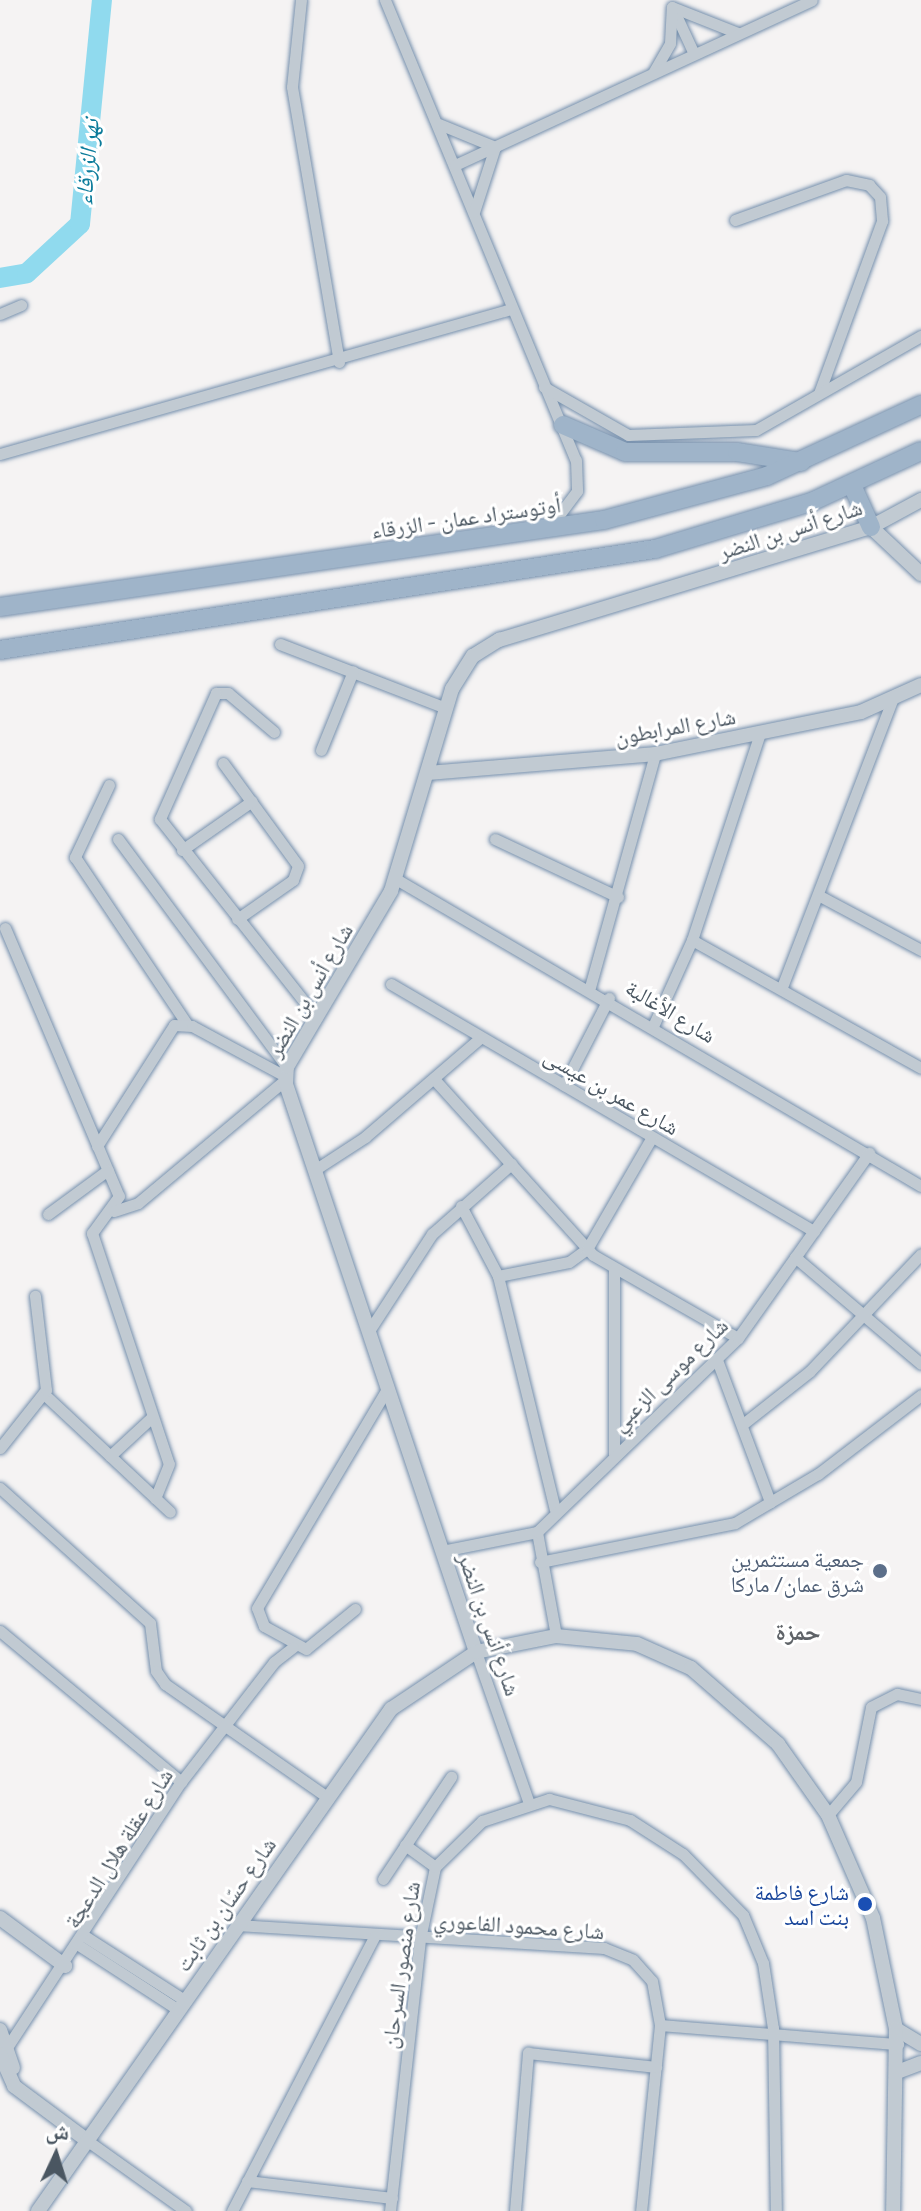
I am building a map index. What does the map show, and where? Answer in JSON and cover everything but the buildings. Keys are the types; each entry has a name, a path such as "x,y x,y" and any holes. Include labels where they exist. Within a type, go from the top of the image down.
{"highway":[{"name":"أوتوستراد عمان - الزرقاء","path":"0,607 546,531 690,500 801,462 921,405"},
{"path":"563,425 625,452 737,452 801,462"},
{"path":"0,650 601,560 760,520 852,485 921,451"},
{"path":"852,485 871,527"}],"street":[{"path":"301,0 292,87 339,362"},
{"path":"385,0 455,165 511,309 563,425 579,481 574,501 546,531"},
{"path":"455,165 812,0"},
{"path":"671,3 739,33"},
{"path":"671,3 694,54"},
{"path":"652,74 670,43 671,3"},
{"path":"436,122 464,140 495,147"},
{"path":"474,213 495,147"},
{"path":"735,220 846,180 869,185 880,197 882,221 819,393"},
{"path":"0,314 21,305"},
{"path":"0,454 166,402 339,362 511,309"},
{"path":"544,387 610,430 671,438 768,427 819,393 921,336"},
{"name":"شارع أنس بن النضر","path":"529,1803 442,1551 285,1074 396,879 446,708 463,666 499,640 871,527 921,500"},
{"path":"871,527 921,574"},
{"path":"280,644 446,708"},
{"path":"321,750 353,671"},
{"name":"شارع المرابطون","path":"429,773 655,754 760,733 892,700 921,685"},
{"path":"274,732 228,693 216,693 160,814 182,850 317,1018"},
{"path":"782,987 892,700"},
{"path":"654,1024 692,940 760,733"},
{"path":"590,987 618,897 655,754"},
{"path":"223,763 298,870 237,919"},
{"path":"109,785 75,857 187,1024 285,1074"},
{"path":"182,850 252,801"},
{"path":"118,839 285,1074"},
{"path":"495,839 618,897"},
{"name":"شارع الأغالبة","path":"396,879 654,1024 921,1186"},
{"path":"818,895 921,950"},
{"path":"5,928 119,1196 114,1211"},
{"path":"692,940 782,987 921,1068"},
{"name":"شارع عمر بن عيسى","path":"391,984 814,1231"},
{"path":"564,1085 609,998"},
{"path":"97,1146 169,1029 187,1024"},
{"path":"316,1169 434,1079 480,1038"},
{"path":"155,1498 169,1470 93,1242 96,1223 114,1211 138,1203 285,1074"},
{"path":"434,1079 587,1249 614,1270 696,1308 738,1338"},
{"path":"498,1276 569,1262 587,1249 652,1137"},
{"name":"شارع موسى الزعبي","path":"537,1532 555,1509 738,1338 869,1153"},
{"path":"369,1331 417,1252 461,1206 511,1164"},
{"path":"48,1214 108,1170"},
{"path":"461,1206 498,1276 555,1509"},
{"path":"743,1424 789,1392 921,1254"},
{"path":"795,1257 921,1364"},
{"path":"614,1270 614,1454"},
{"path":"35,1296 45,1395 170,1512"},
{"path":"717,1360 770,1502"},
{"path":"293,1647 260,1620 261,1596 388,1387"},
{"path":"0,1448 45,1395"},
{"path":"540,1562 704,1533 770,1502 921,1395"},
{"path":"110,1456 152,1417"},
{"path":"0,1488 150,1623 158,1676 327,1797"},
{"path":"442,1551 537,1532 540,1562 556,1636"},
{"name":"شارع عقلة هلال الدعجة","path":"2,2054 83,1942 181,1782 274,1662 293,1647 312,1648 355,1609"},
{"path":"0,1631 181,1782"},
{"path":"274,1662 276,1635"},
{"path":"476,1652 556,1636 624,1641 691,1668 778,1744 828,1815 873,1918 896,2029 900,2071 893,2211"},
{"name":"شارع حسّان بن ثابت","path":"38,2211 85,2139 391,1709 476,1652"},
{"path":"828,1815 856,1782 871,1707 897,1694 921,1699"},
{"path":"383,1879 451,1777"},
{"name":"شارع منصور السرحان","path":"390,2211 420,1939 435,1867 468,1830 529,1803 599,1807 692,1862 753,1934 773,2028 776,2211"},
{"path":"405,1845 435,1867"},
{"path":"0,1918 65,1966"},
{"name":"شارع محمود الفاعوري","path":"237,1925 620,1953 652,1981 660,2025 641,2211"},
{"path":"232,2211 374,1937"},
{"path":"83,1942 180,2005"},
{"path":"660,2025 773,2028 898,2044"},
{"path":"896,2029 921,2044"},
{"path":"0,2030 2,2054 21,2091 186,2211"},
{"path":"515,2211 528,2053 656,2067"},
{"path":"900,2071 921,2063"},
{"path":"247,2181 392,2198"}],"waterway":[{"name":"نهر الزرقاء","path":"0,278 27,273 80,224 102,0"}],"place":[{"name":"جمعية مستثمرين شرق عمان/ ماركا","path":"880,1571"},
{"name":"شارع فاطمة بنت اسد","path":"865,1904"}],"district":[{"name":"حمزة","path":"798,1631"}]}
